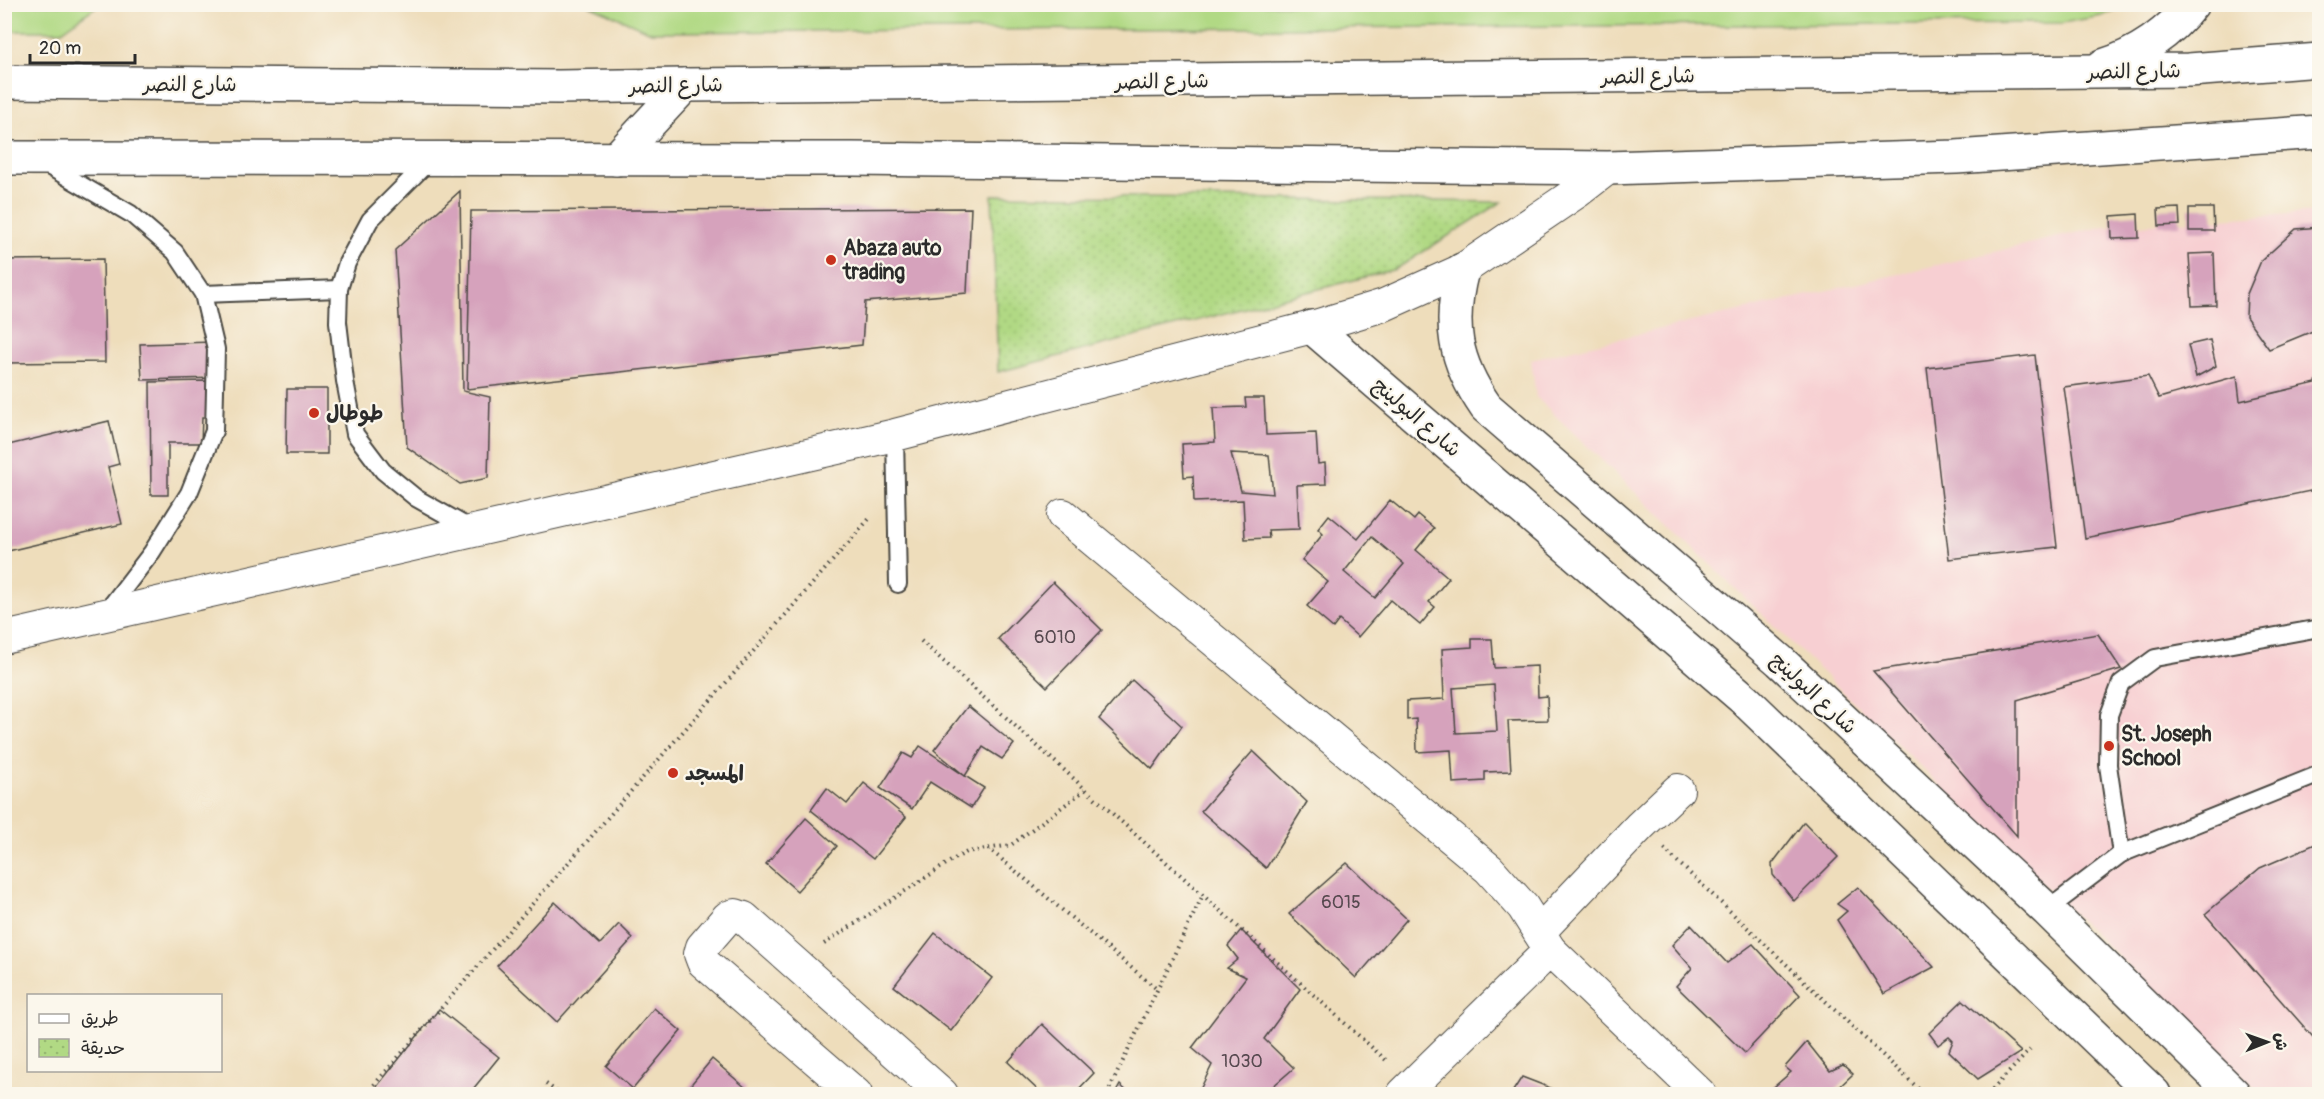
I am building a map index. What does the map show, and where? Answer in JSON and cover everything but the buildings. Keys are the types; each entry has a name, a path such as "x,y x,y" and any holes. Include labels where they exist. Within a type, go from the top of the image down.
{"street":[{"path":"2087,71 2115,63 2141,50 2165,33 2192,4"},
{"name":"شارع النصر","path":"4,82 559,87 2189,70 2319,60"},
{"path":"616,159 685,85"},
{"path":"19,158 852,159 1608,168 1956,157 2319,132"},
{"path":"4,638 896,435 1312,327 1384,304 1462,270 1577,192 1608,168"},
{"name":"شارع البولينج","path":"1462,270 1455,296 1454,322 1457,350 1474,389 1486,407 1780,661 2048,910 2234,1095"},
{"name":"شارع البولينج","path":"1312,327 1744,699 2154,1095"},
{"path":"1063,515 1489,869 1523,907 1545,941 1700,1095"},
{"path":"1408,1090 1545,941 1640,826 1678,790"},
{"path":"856,1095 703,962 700,954 702,947 728,916 735,915 744,918 942,1095"}],"lane":[{"path":"19,158 130,214 175,252 203,294 216,349 214,431 189,493 152,552 103,615"},
{"path":"431,158 370,220 346,263 339,289 338,322 345,381 355,434 383,471 416,498 474,531"},
{"path":"203,294 339,289"},
{"path":"896,435 898,584"},
{"path":"2121,854 2108,765 2109,715 2121,683 2155,658 2319,628"},
{"path":"2048,910 2121,854 2319,774"}],"path":[{"path":"366,1095 896,488"},
{"path":"921,641 1203,895 1408,1090"},
{"path":"794,964 954,859 967,852 1011,845 1085,790"},
{"path":"1640,826 1924,1095"},
{"path":"987,848 1158,990"},
{"path":"1107,1095 1203,895"},
{"path":"1988,1095 2030,1050"},
{"path":"546,1083 560,1095"}],"shaded area":[{"name":"St. Joseph School","path":"2319,212 2319,1094 2261,1094 1536,397 1531,359 2097,228"}],"green space":[{"path":"4,5 98,5 62,31 5,31"},
{"path":"589,5 2124,5 2102,16 2062,23 651,32"},
{"path":"992,195 1502,202 1396,269 998,372"}],"place":[{"name":"Abaza auto trading","path":"831,260"},
{"name":"طوطال","path":"314,413"},
{"name":"St. Joseph School","path":"2109,746"},
{"name":"المسجد","path":"673,773"}]}
